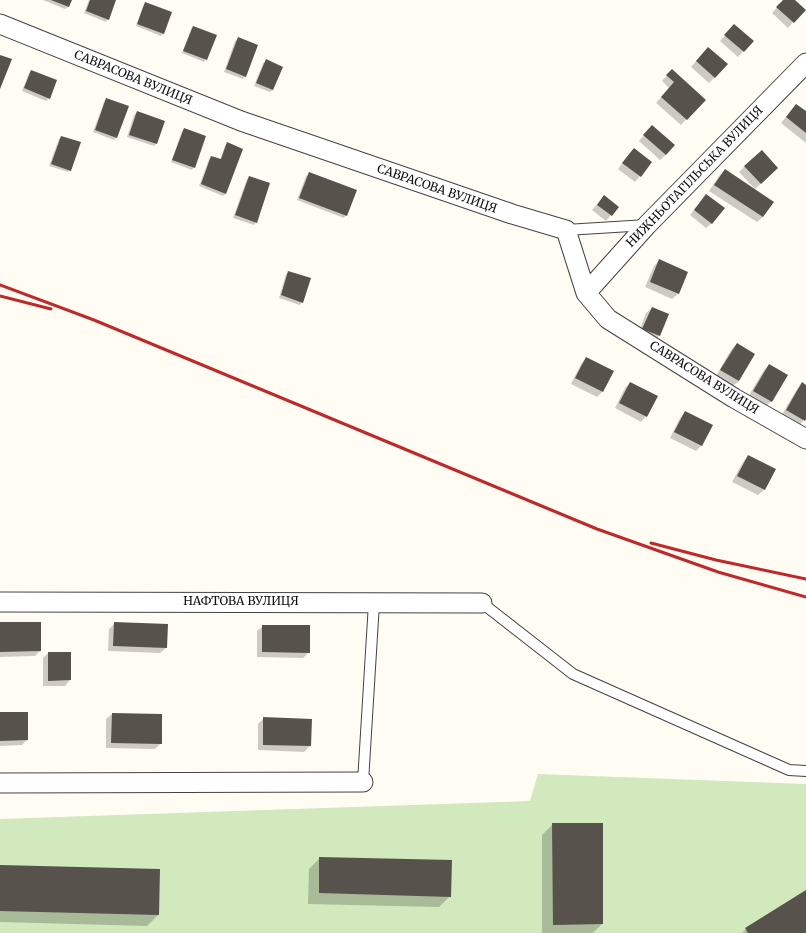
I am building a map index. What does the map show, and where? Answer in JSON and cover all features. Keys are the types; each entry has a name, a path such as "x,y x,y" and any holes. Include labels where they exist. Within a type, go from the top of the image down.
{"street":[{"name":"САВРАСОВА ВУЛИЦЯ","path":"0,24 241,121 512,214 566,230 586,293 608,319 734,398 806,439"},
{"name":"НИЖНЬОТАГІЛЬСЬКА ВУЛИЦЯ","path":"586,293 647,225 806,64"},
{"name":"НАФТОВА ВУЛИЦЯ","path":"0,602 482,603"},
{"path":"0,783 363,782"}],"lane":[{"path":"566,230 647,225"},
{"path":"363,782 374,603"},
{"path":"482,603 573,674 789,770 806,770"}],"green space":[{"path":"538,774 806,784 806,933 0,933 0,819 530,801"}],"building":[{"path":"51,0 72,0 69,7"},
{"path":"90,0 116,0 109,20 86,11"},
{"path":"783,0 795,0 806,10 794,23 776,7"},
{"path":"145,2 172,12 164,34 137,24"},
{"path":"734,24 754,41 744,52 724,35"},
{"path":"193,26 217,35 207,60 183,51"},
{"path":"238,37 258,45 246,77 226,69"},
{"path":"708,47 728,64 715,78 696,61"},
{"path":"0,55 12,59 0,89"},
{"path":"266,59 283,67 273,90 256,83"},
{"path":"672,69 706,100 687,120 661,97 674,82 666,75"},
{"path":"31,70 57,80 50,99 24,88"},
{"path":"106,98 129,106 117,138 95,130"},
{"path":"796,104 806,111 806,133 786,117"},
{"path":"137,111 165,121 157,144 129,135"},
{"path":"652,125 675,145 666,155 643,135"},
{"path":"184,128 206,136 195,168 172,160"},
{"path":"61,136 81,142 71,171 51,164"},
{"path":"227,142 243,149 226,194 201,184 211,156 221,159"},
{"path":"634,148 652,162 641,177 622,163"},
{"path":"762,150 778,168 761,184 744,166"},
{"path":"725,169 774,202 763,217 714,185"},
{"path":"309,172 357,190 347,216 299,198"},
{"path":"249,176 270,183 257,223 235,215"},
{"path":"706,194 725,208 712,224 694,210"},
{"path":"604,195 619,207 612,216 597,205"},
{"path":"659,259 688,272 679,294 650,282"},
{"path":"288,271 311,278 303,303 281,295"},
{"path":"652,307 669,314 660,336 642,329"},
{"path":"737,343 755,354 739,381 720,370"},
{"path":"586,357 614,371 603,392 575,378"},
{"path":"769,364 788,375 772,402 753,391"},
{"path":"630,382 658,396 647,417 619,403"},
{"path":"802,382 806,385 805,421 786,410"},
{"path":"685,411 713,425 702,446 674,432"},
{"path":"748,455 776,469 765,490 737,476"},
{"path":"0,622 41,622 41,651 0,652"},
{"path":"114,622 168,624 167,648 113,646"},
{"path":"262,625 310,625 310,653 262,652"},
{"path":"48,652 71,652 71,680 48,681"},
{"path":"0,712 28,712 28,740 0,741"},
{"path":"112,713 162,714 162,744 111,743"},
{"path":"263,717 312,719 311,746 263,745"},
{"path":"552,823 603,823 603,924 553,925"},
{"path":"319,857 452,860 451,897 319,893"},
{"path":"0,865 160,869 159,915 0,911"},
{"path":"806,890 806,933 748,933 745,928"}],"railway":[{"path":"0,285 94,320 597,529 718,572 806,597"},
{"path":"0,296 51,309"},
{"path":"651,543 716,560 806,579"}]}
